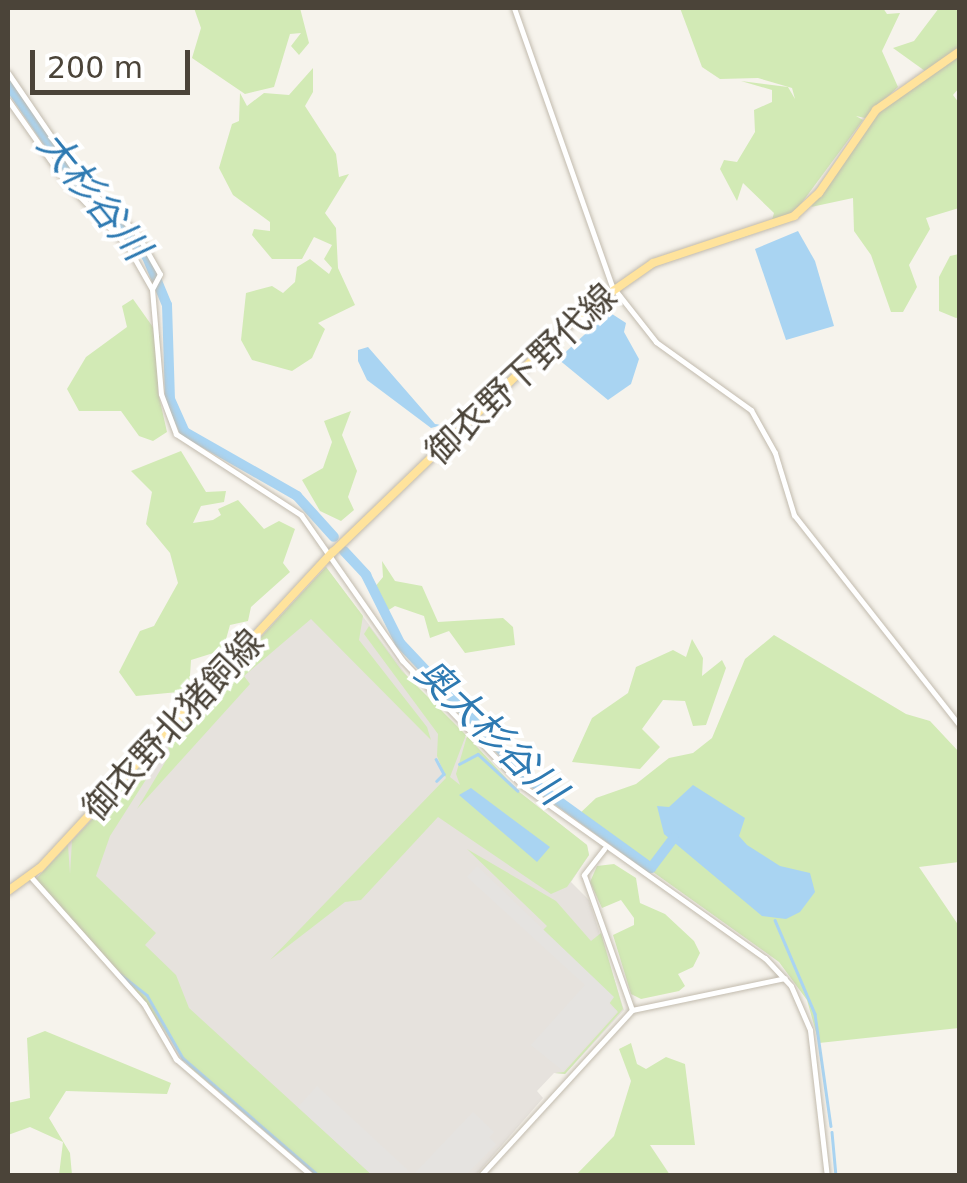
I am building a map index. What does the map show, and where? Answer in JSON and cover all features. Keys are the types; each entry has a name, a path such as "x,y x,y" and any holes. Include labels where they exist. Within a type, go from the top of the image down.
{"main road":[{"name":"御衣野下野代線","path":"333,552 612,286 653,263 794,216 876,110 960,52"},
{"name":"御衣野北猪飼線","path":"8,892 30,876 333,552"}],"street":[{"path":"514,8 612,286 656,342 751,410 806,532 960,726"},
{"path":"8,74 85,186 136,232 156,286 161,394 176,434 202,456 270,490 333,552 389,644 422,684 524,787 784,978 810,1030 827,1176"},
{"path":"8,100 65,181 128,246 156,286"},
{"path":"604,849 584,875 632,1010"},
{"path":"30,876 144,1004 176,1059 312,1176"},
{"path":"480,1176 632,1010 784,978"}],"shaded area":[{"path":"326,567 411,681 518,791 587,845 589,855 571,882 589,900 624,1010 565,1074 554,1073 537,1091 543,1098 476,1175 317,1175 175,1053 140,995 36,879"},
{"path":"477,866 614,997 609,1004 617,1011 563,1071 531,1045 585,985 467,877"},
{"path":"317,1086 411,1173 372,1175 298,1107"},
{"path":"473,1112 494,1132 489,1137 496,1144 466,1175 413,1175"}],"green space":[{"path":"194,8 300,8 309,43 299,55 291,46 301,33 290,34 274,87 245,94 192,58 201,28"},
{"path":"680,8 883,8 887,14 900,13 882,51 898,87 865,118 856,116 863,120 795,212 772,220 774,213 743,183 737,201 720,169 724,160 737,162 755,132 754,110 772,102 772,90 741,81 788,87 795,99 792,88 758,78 720,79 702,67"},
{"path":"939,8 959,8 959,48 925,71 893,48 914,41"},
{"path":"959,55 959,88 953,95 959,103 959,208 926,218 930,229 909,265 917,287 903,312 891,312 871,255 854,231 853,198 811,207 873,117"},
{"path":"313,68 313,92 305,106 336,154 339,177 349,174 325,213 336,228 338,268 355,305 318,323 325,329 312,358 292,371 252,360 241,340 246,293 272,286 283,293 295,282 297,267 310,259 329,274 332,268 324,259 332,245 314,237 302,259 272,259 252,235 254,229 270,231 270,222 233,195 219,168 232,124 239,121 240,93 247,106 264,93 289,95"},
{"path":"959,254 956,318 939,311 939,277 950,256"},
{"path":"133,299 160,337 158,392 167,432 153,441 139,436 121,411 79,411 67,389 86,357 127,327 122,306"},
{"path":"351,411 342,435 357,471 348,497 354,510 341,521 320,511 302,480 323,468 332,442 324,421"},
{"path":"181,451 206,492 226,491 224,502 201,506 193,523 213,520 221,515 218,509 238,500 264,529 279,521 295,529 283,563 290,572 251,607 248,621 230,625 223,650 191,660 189,691 136,696 119,672 140,631 154,626 178,583 170,553 146,524 152,492 131,471"},
{"path":"382,561 395,581 422,586 438,622 503,618 513,627 515,645 465,653 449,631 430,638 424,616 395,606 384,613 374,588 383,577"},
{"path":"326,567 363,616 359,640 427,727 431,740 311,619 244,676 250,684 137,809 170,754 166,740"},
{"path":"369,626 402,671 466,735 450,777 460,785 456,774 467,736 518,791 587,845 589,855 567,887 551,894 438,817 361,900 345,902 270,960 446,778 437,756 438,734 364,634"},
{"path":"774,635 906,714 930,721 959,752 959,862 919,867 959,926 959,1028 819,1043 807,1000 779,962 576,817 596,798 636,784 669,758 693,753 712,738 745,659"},
{"path":"692,639 703,658 702,676 722,660 726,668 706,725 693,726 685,701 663,700 642,729 660,747 640,769 572,762 592,718 628,693 636,667 673,650 686,657"},
{"path":"160,747 161,756 110,836 96,876 156,933 145,945 176,975 189,1008 372,1175 317,1175 190,1067 140,995 36,879 68,845 70,874 72,841"},
{"path":"467,849 556,901 591,941 601,933 623,1009 565,1074 555,1073 564,1072 618,1012 543,930 547,926"},
{"path":"614,864 636,878 640,903 665,914 694,941 700,953 693,967 678,974 685,986 679,991 641,999 631,994 613,935 634,925 634,918 621,900 602,908 590,882 597,866"},
{"path":"45,1031 171,1083 167,1094 66,1091 49,1118 70,1153 72,1175 59,1175 63,1142 30,1127 8,1135 8,1103 30,1098 27,1038"},
{"path":"631,1043 637,1064 646,1069 666,1057 685,1064 695,1145 650,1145 670,1175 576,1175 614,1136 631,1081 619,1049"}],"water":[{"path":"798,231 815,261 834,326 786,340 755,249"},
{"path":"609,312 626,323 624,332 639,359 631,384 608,400 558,359"},
{"path":"368,347 435,424 442,425 431,428 367,380 358,361 358,350"},
{"path":"693,785 745,818 739,836 747,845 780,866 810,873 815,892 800,912 786,919 762,916 664,834 657,806 669,807"},
{"path":"471,788 550,847 537,862 459,795"}],"waterway":[{"name":"大杉谷川","path":"8,84 72,177 147,257 167,305 170,399 185,432 297,496 334,537"},
{"name":"奥大杉谷川","path":"344,551 366,575 400,643 528,779 651,868 674,838"},
{"path":"459,764 478,754 518,791"},
{"path":"436,759 444,774 437,781"},
{"name":"奥大杉谷川","path":"775,920 815,1014 831,1126"},
{"path":"120,974 147,995 183,1058 319,1176"},
{"name":"奥大杉谷川","path":"832,1132 836,1176"}]}
